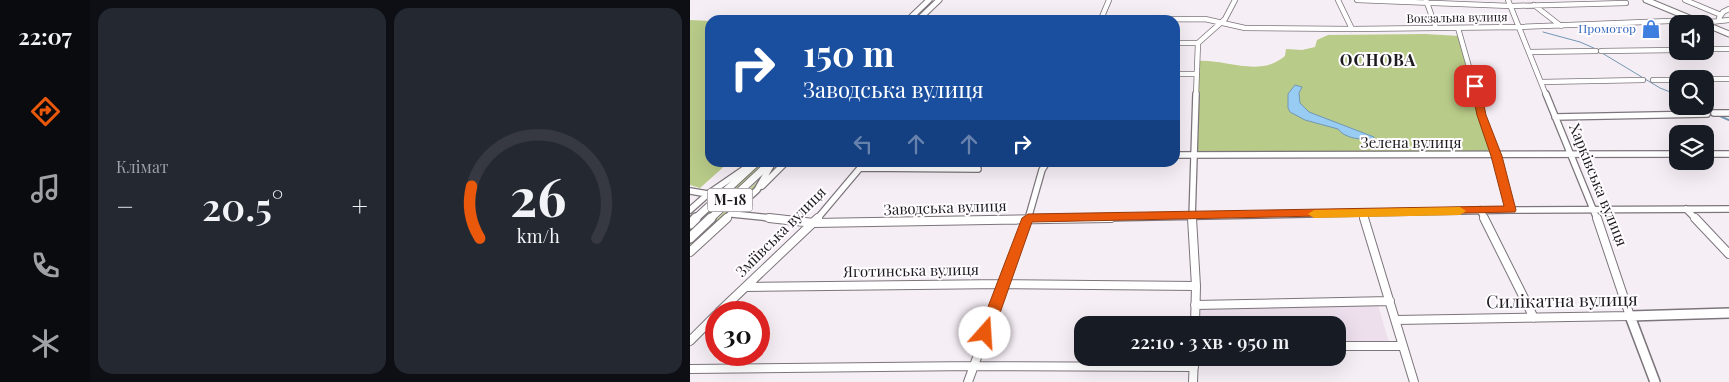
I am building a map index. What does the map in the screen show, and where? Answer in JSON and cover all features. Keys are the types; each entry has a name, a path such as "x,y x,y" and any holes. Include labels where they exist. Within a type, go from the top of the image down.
{"main road":[{"path":"913,15 929,0"},
{"path":"923,15 939,0"},
{"path":"1646,0 1682,15"},
{"path":"1714,28 1729,34"},
{"name":"М-18","path":"690,224 750,167"},
{"name":"М-18","path":"690,238 767,167"},
{"name":"Силікатна вулиця","path":"1630,316 1729,313"},
{"name":"Харківська вулиця","path":"1630,316 1655,382"}],"street":[{"path":"1102,15 1107,0"},
{"path":"1180,43 1198,43 1225,19 1235,0"},
{"path":"1338,0 1352,29"},
{"path":"1357,0 1534,5 1626,3"},
{"path":"1686,0 1721,15"},
{"path":"1427,1 1436,28"},
{"name":"Харківська вулиця","path":"1510,3 1594,209 1630,316"},
{"path":"1534,5 1561,26"},
{"path":"1716,20 1729,9"},
{"name":"Вокзальна вулиця","path":"1180,20 1205,20 1245,28 1352,29 1519,28 1669,24"},
{"name":"Вокзальна вулиця","path":"1716,20 1729,20"},
{"path":"1458,28 1475,86 1481,115 1496,156 1510,210"},
{"path":"1195,316 1196,286 1192,216 1198,43"},
{"path":"1714,49 1729,49"},
{"path":"1529,52 1669,50"},
{"path":"1180,74 1196,74"},
{"path":"1714,79 1729,79"},
{"path":"1541,82 1643,80"},
{"path":"1653,80 1669,80"},
{"path":"1714,114 1729,113"},
{"path":"1555,117 1669,115"},
{"name":"Зелена вулиця","path":"1180,155 1571,156 1669,154"},
{"path":"1714,154 1729,154"},
{"path":"690,210 708,194 748,167"},
{"path":"757,190 769,167"},
{"path":"690,252 781,167"},
{"path":"968,382 1028,218 1044,167"},
{"name":"Зміївська вулиця","path":"731,301 814,223 860,168 978,169"},
{"path":"690,191 708,194"},
{"name":"Заводська вулиця","path":"732,214 814,223 1362,214 1480,210 1729,208"},
{"path":"1686,209 1729,254"},
{"path":"1480,210 1534,318"},
{"path":"1362,214 1414,382"},
{"name":"Яготинська вулиця","path":"746,287 1003,284 1196,286"},
{"path":"1195,305 1390,301"},
{"name":"Силікатна вулиця","path":"1396,320 1630,316"},
{"path":"690,341 705,326"},
{"path":"1346,346 1403,346"},
{"path":"690,369 1074,364"},
{"path":"1193,382 1194,366"}],"shaded area":[{"path":"1378,305 1389,342 1346,342 1346,316 1201,316 1201,306"}],"green space":[{"path":"690,20 705,21 705,167 724,167 700,188 690,185"},
{"path":"1425,34 1460,36 1481,115 1496,156 1195,155 1197,61 1254,67 1264,66 1285,56 1286,49 1302,50 1315,47 1317,40 1328,35"},
{"path":"757,167 761,167 690,233 690,229"},
{"path":"758,181 749,195 690,249 690,244"}],"water":[{"path":"1295,85 1302,87 1299,93 1300,103 1309,112 1374,137 1374,139 1350,137 1338,129 1305,120 1290,112 1288,108 1288,94"}],"waterway":[{"path":"1543,32 1580,42 1596,49"},
{"path":"1602,53 1669,92"},
{"path":"1714,113 1729,120"}],"slow traffic":[{"path":"1314,214 1460,211"}],"place":[{"name":"Промотор","path":"1651,29"}],"district":[{"name":"ОСНОВА","path":"1378,60"}],"route":[{"path":"985,333 1028,218 1362,214 1510,210 1496,156 1481,115 1475,86"}]}
